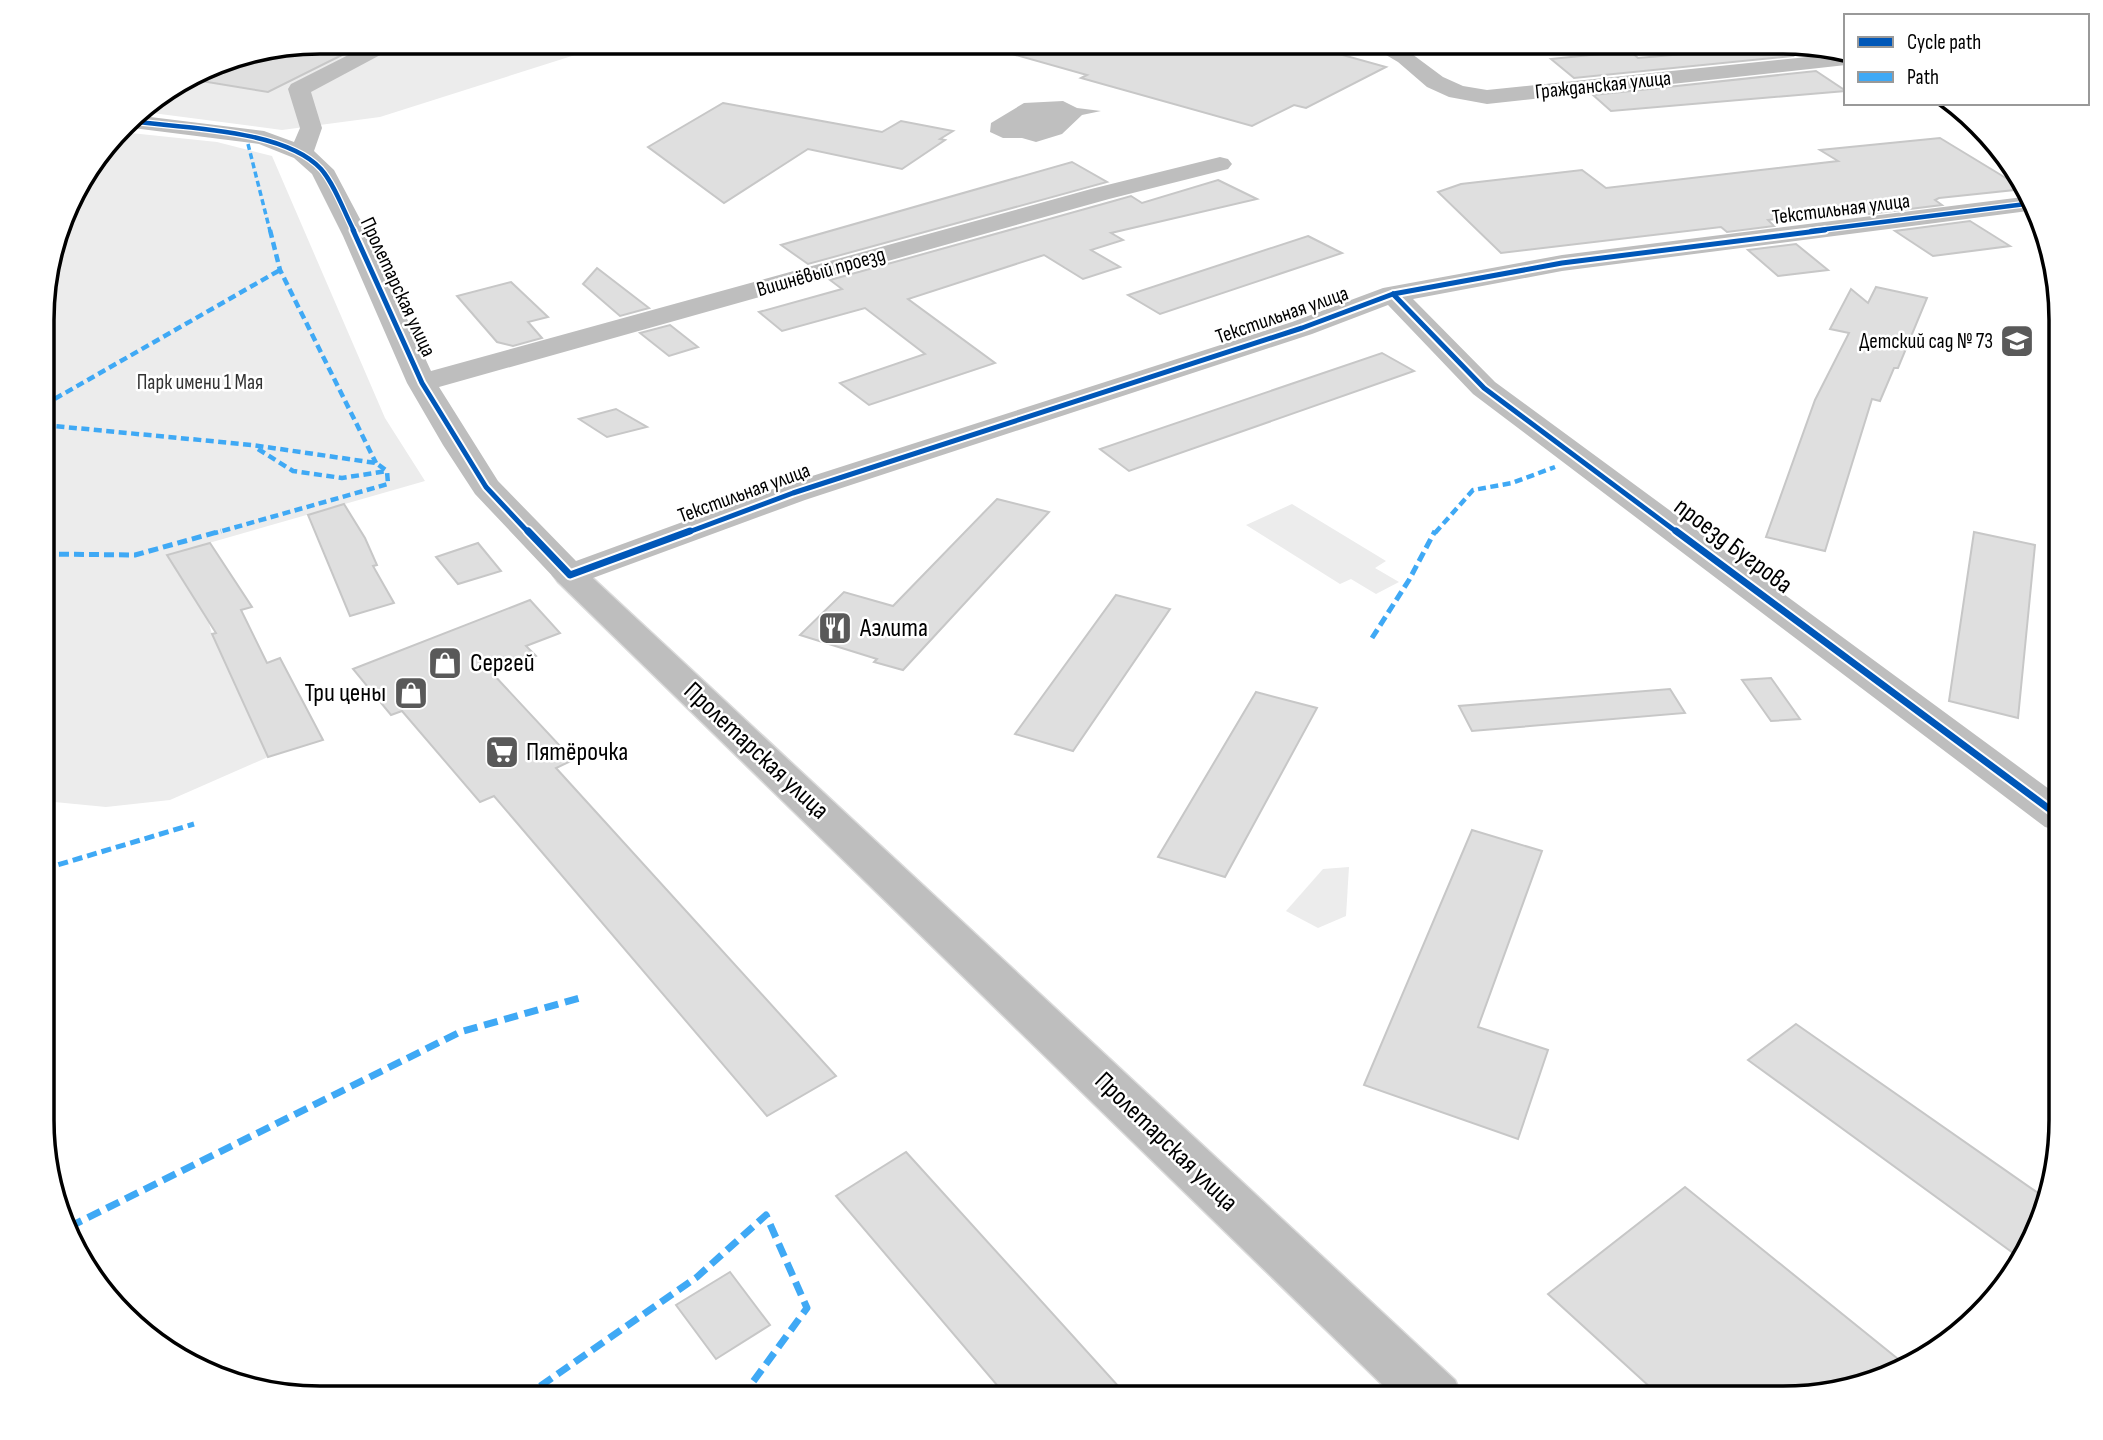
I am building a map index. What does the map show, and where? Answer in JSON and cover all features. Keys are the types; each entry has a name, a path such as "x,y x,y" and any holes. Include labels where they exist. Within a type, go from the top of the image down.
{"street":[{"path":"302,153 311,128 299,89 367,54"},
{"name":"Гражданская улица","path":"1397,54 1435,82 1457,92 1487,97 1838,60"},
{"name":"Пролетарская улица","path":"142,123 264,138 302,153 322,170 356,236 422,383 486,488 570,575 1422,1386"},
{"name":"Вишнёвый проезд","path":"422,383 1100,194 1220,164"},
{"name":"Текстильная улица","path":"570,575 793,493 1302,328 1393,294 1562,263 2021,204"},
{"name":"проезд Бугрова","path":"1393,294 1484,387 2049,809"}],"green space":[{"path":"321,54 578,54 380,117 282,130 153,113 203,82 235,68 269,59"},
{"name":"Парк имени 1 Мая","path":"131,133 217,142 272,156 385,418 425,481 167,555 208,620 268,757 170,800 106,807 54,802 54,321 59,269 68,235 90,187 109,158"},
{"path":"1292,504 1386,561 1375,568 1399,582 1376,594 1351,579 1340,584 1246,525"},
{"path":"1349,867 1346,916 1318,928 1286,911 1323,869"}],"shaded area":[{"path":"1063,101 1077,108 1101,111 1082,115 1062,134 1036,142 1022,138 1003,138 990,132 991,123 1024,103"}],"building":[{"path":"344,54 268,92 204,81 235,68 269,59"},
{"path":"1012,54 1339,54 1386,67 1306,108 1294,105 1252,126 1081,78 1087,75"},
{"path":"1600,54 1633,54 1638,58 1684,54 1792,56 1574,78 1551,59"},
{"path":"1816,71 1844,90 1611,111 1593,95"},
{"path":"723,103 882,132 901,121 953,131 940,139 945,140 902,169 808,149 724,203 648,147"},
{"path":"1940,138 2008,179 2015,190 1939,198 1935,200 1942,205 1869,214 1861,209 1768,220 1774,226 1727,232 1721,227 1501,253 1438,192 1461,184 1582,170 1606,188 1838,161 1820,150"},
{"path":"1072,162 1107,182 808,264 781,245"},
{"path":"1218,180 1257,199 1111,233 1123,240 1091,250 1120,267 1083,279 1044,255 908,299 995,363 869,405 840,383 925,354 865,308 782,331 759,312 842,289 830,280 1131,196 1142,203"},
{"path":"1970,221 2010,246 1933,256 1895,231"},
{"path":"1308,236 1342,253 1160,314 1128,295"},
{"path":"1796,244 1828,270 1778,276 1748,250"},
{"path":"597,268 649,308 620,316 583,284"},
{"path":"511,282 548,317 528,322 542,338 513,346 497,342 457,296"},
{"path":"1876,287 1927,298 1898,368 1894,368 1880,401 1872,399 1825,551 1766,537 1815,400 1849,333 1830,329 1851,289 1868,303"},
{"path":"670,325 698,347 669,356 640,333"},
{"path":"1382,353 1414,371 1129,471 1100,449"},
{"path":"616,409 647,427 607,437 579,419"},
{"path":"997,499 1049,512 903,670 800,635 844,592 893,606"},
{"path":"344,504 365,538 377,565 373,566 394,603 350,616 308,515"},
{"path":"1974,532 2035,545 2018,718 1949,701"},
{"path":"210,543 252,607 241,610 267,663 280,658 323,740 268,757 212,634 216,633 167,555"},
{"path":"478,543 501,571 458,584 436,557"},
{"path":"1116,595 1170,609 1073,751 1015,734"},
{"path":"530,600 560,633 526,646 536,656 493,674 573,760 556,768 836,1076 767,1116 494,796 480,802 402,711 391,715 353,669"},
{"path":"1771,678 1800,719 1771,721 1742,680"},
{"path":"1670,689 1685,713 1472,731 1459,706"},
{"path":"1256,692 1317,708 1225,877 1158,857"},
{"path":"1472,830 1542,851 1478,1027 1548,1050 1518,1139 1364,1085"},
{"path":"1796,1024 2038,1193 2013,1253 1748,1060"},
{"path":"906,1152 1118,1386 998,1386 836,1196"},
{"path":"1685,1187 1898,1359 1851,1377 1800,1385 1649,1386 1548,1294"},
{"path":"730,1272 770,1325 716,1359 676,1305"}],"marked path":[{"path":"248,144 280,270 376,463"},
{"path":"54,399 280,270"},
{"path":"54,426 252,445 376,463 387,471 388,484 135,555 54,554"},
{"path":"258,449 293,471 342,478 387,471"},
{"path":"1372,638 1409,580 1438,526 1473,490 1512,483 1555,467"},
{"path":"54,866 194,824"},
{"path":"76,1223 460,1032 583,997"},
{"path":"540,1386 697,1277 766,1215 807,1308 750,1386"}],"cycle path":[{"path":"142,123 264,138 302,153 322,170 356,236 422,383 459,445 486,487 570,575 793,493 1302,328 1393,294 1562,263 2022,205"},
{"path":"1393,294 1484,388 2049,809"}],"place":[{"name":"Детский сад № 73","path":"2017,341"},
{"name":"Аэлита","path":"835,628"},
{"name":"Сергей","path":"445,663"},
{"name":"Три цены","path":"411,693"},
{"name":"Пятёрочка","path":"502,752"}]}
